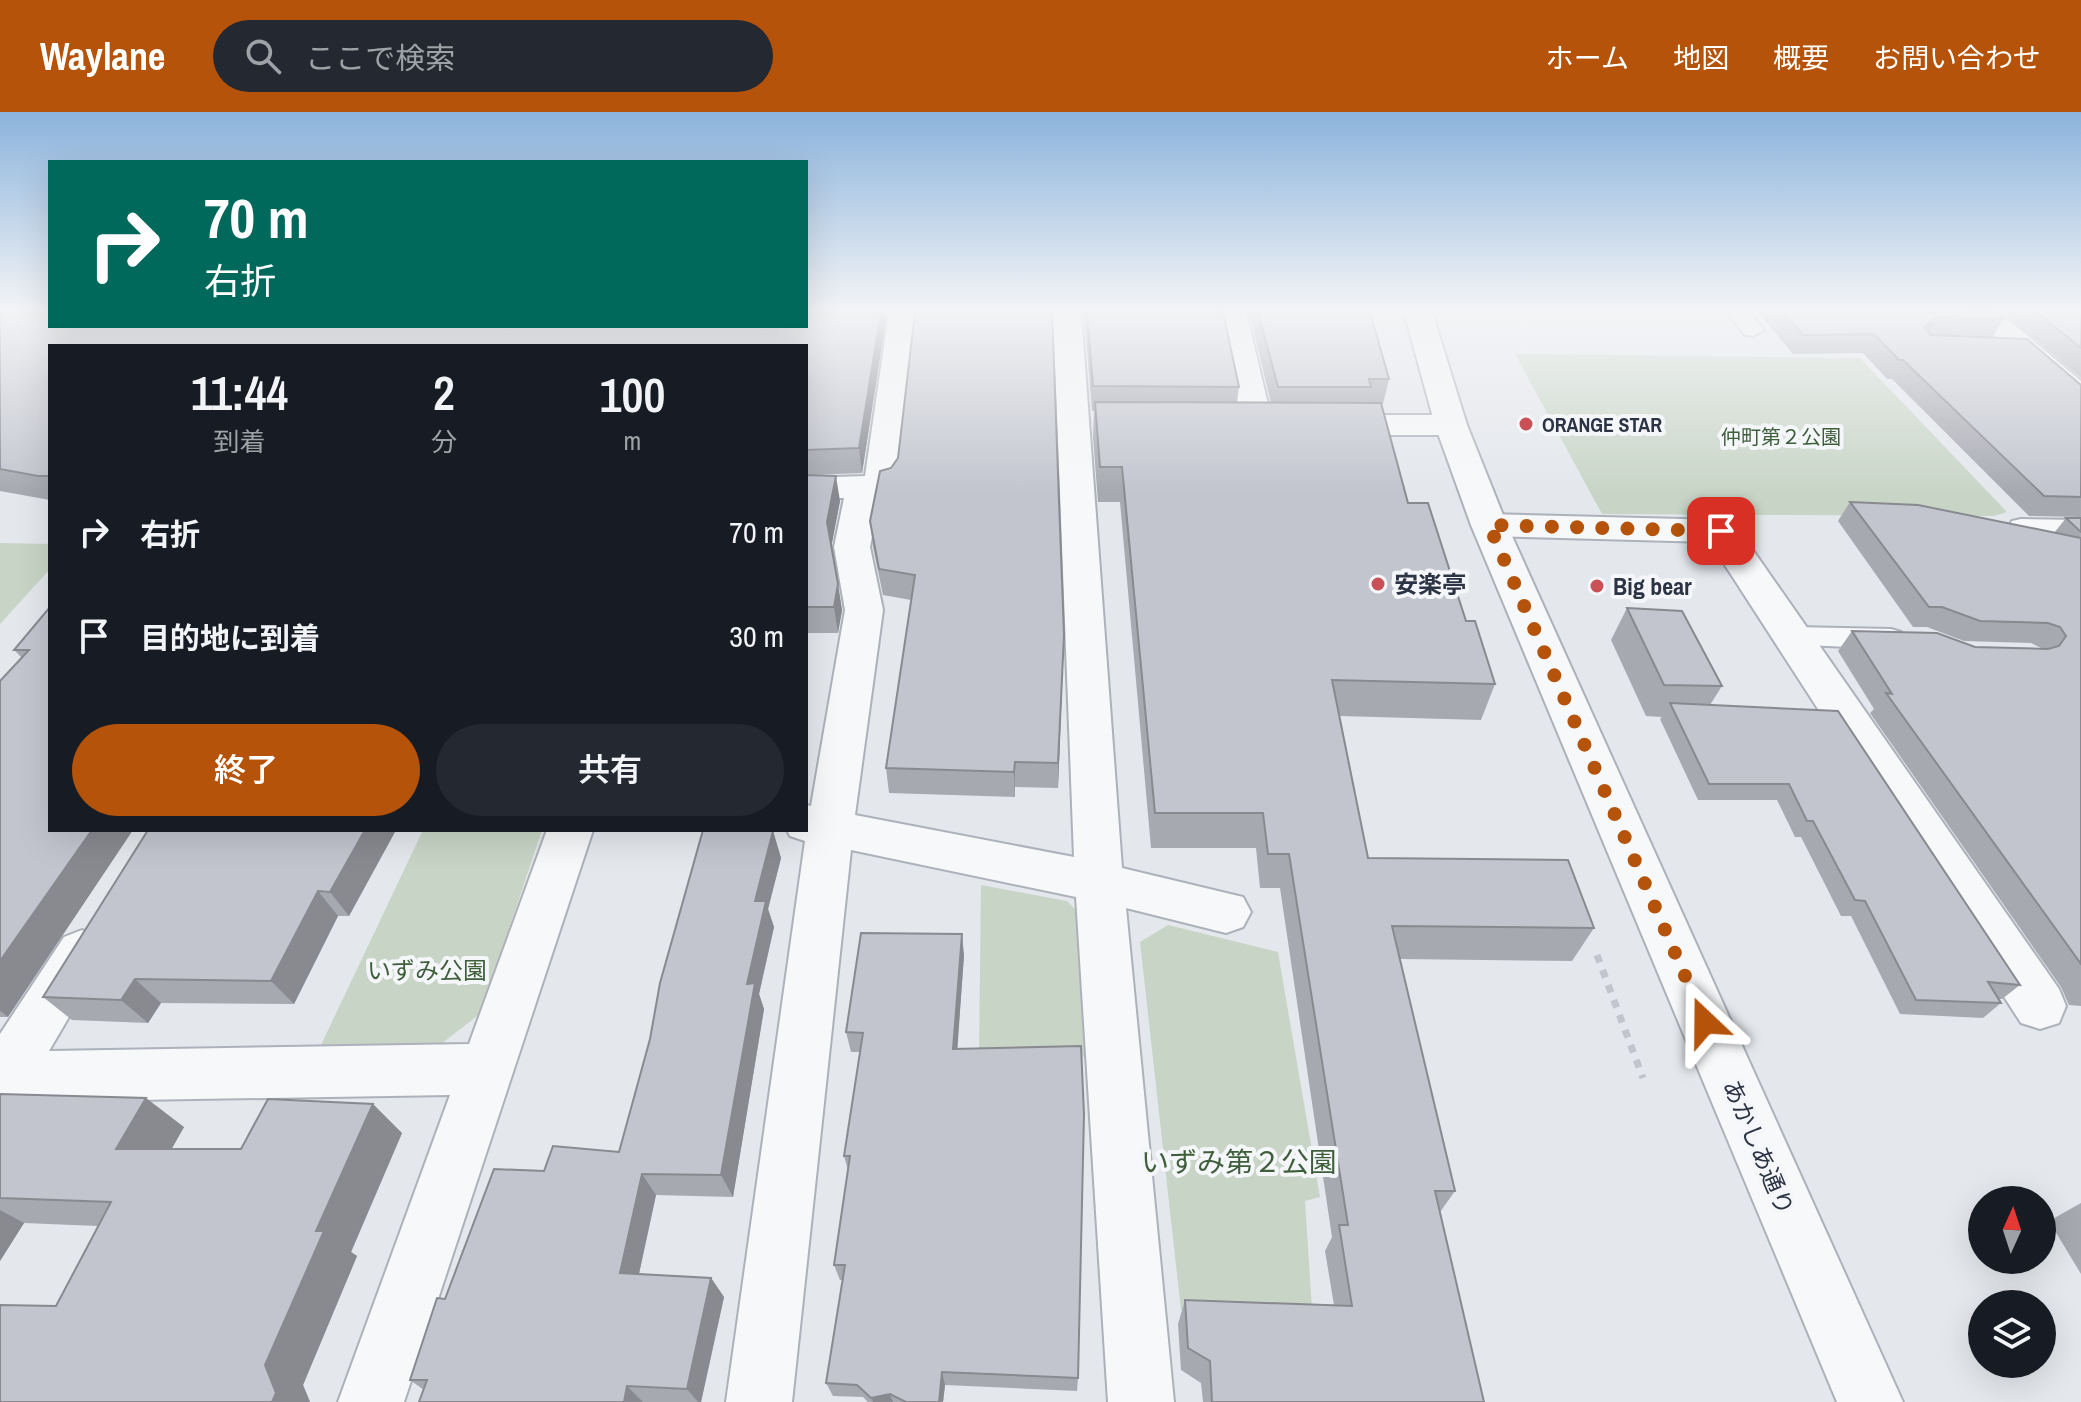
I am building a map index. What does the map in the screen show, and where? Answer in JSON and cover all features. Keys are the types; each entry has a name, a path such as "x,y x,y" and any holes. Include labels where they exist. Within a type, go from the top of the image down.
{"street":[{"path":"808,488 864,487 881,483 895,372"},
{"path":"1079,372 1090,424 1099,882 1141,1402"},
{"path":"1251,372 1267,425 1451,425"},
{"name":"あかしあ通り","path":"1436,372 1451,425 1489,525 1870,1402"},
{"path":"2045,372 2081,397"},
{"path":"759,1402 818,825 864,610 852,547 864,487"},
{"path":"1489,525 1721,531 2040,1006"},
{"path":"818,825 1099,882 1226,912"},
{"path":"371,1402 569,832"},
{"path":"1,1079 110,908"},
{"path":"1,1079 485,1069"}],"lane":[{"path":"2021,527 2081,528"},
{"path":"1794,637 1926,640"}],"path":[{"path":"1597,955 1643,1078"}],"green space":[{"name":"仲町第２公園","path":"1525,372 1874,372 2007,512 1994,516 1602,514"},
{"path":"0,543 48,544 48,571 0,624"},
{"name":"いずみ公園","path":"422,832 541,832 481,1013 437,1047 321,1045"},
{"path":"981,885 1067,901 1089,923 1094,1057 979,1054"},
{"name":"いずみ第２公園","path":"1168,925 1278,952 1320,1197 1305,1201 1312,1309 1181,1310 1140,942"}],"building":[{"path":"0,372 48,372 48,476 0,469"},
{"path":"808,372 871,372 859,448 808,450"},
{"path":"908,372 1054,372 1064,635 1058,763 1015,762 1014,772 886,768 915,575 879,569 870,521 880,471 891,468 898,458"},
{"path":"1092,372 1236,372 1239,387 1093,386"},
{"path":"1274,372 1387,372 1389,379 1369,379 1371,387 1278,387"},
{"path":"1916,372 2066,372 2081,385 2081,497 2044,496"},
{"path":"1095,402 1381,403 1408,503 1428,503 1466,621 1475,621 1495,684 1332,680 1368,858 1568,860 1594,928 1392,926 1455,1191 1435,1191 1484,1402 1212,1402 1210,1361 1188,1348 1185,1300 1352,1306 1339,1225 1348,1225 1289,854 1268,854 1263,813 1155,813 1122,467 1100,467"},
{"path":"808,475 836,476 827,522 838,584 834,607 808,607"},
{"path":"1850,502 1918,505 2081,538 2081,964 1886,693 1892,694 1852,631 1937,633 1975,647 2048,649 2059,646 2066,636 2060,627 2048,623 1980,621 1942,607 1929,607"},
{"path":"2066,518 2081,518 2081,532"},
{"path":"1627,608 1682,611 1722,686 1664,685"},
{"path":"48,609 48,832 91,832 0,961 0,681 29,650 14,650"},
{"path":"1670,703 1838,711 2020,985 1988,982 2001,1003 1916,1000 1865,901 1855,900 1813,821 1807,821 1789,784 1709,784"},
{"path":"147,832 364,832 330,892 318,891 271,981 135,979 121,1000 43,997"},
{"path":"702,832 773,832 755,901 766,901 747,984 755,983 721,1175 642,1174 620,1273 711,1278 687,1389 627,1386 624,1402 419,1402 427,1380 410,1380 437,1298 445,1299 494,1169 544,1171 553,1146 619,1152 650,1039 660,983"},
{"path":"861,933 962,934 953,1049 1081,1046 1084,1114 1078,1378 942,1372 939,1402 906,1402 890,1394 871,1398 857,1385 826,1383 845,1265 834,1265 850,1156 844,1156 863,1033 846,1032"},
{"path":"0,1094 146,1098 116,1149 241,1149 268,1099 373,1104 316,1231 324,1231 265,1365 276,1393 272,1402 0,1402 0,1305 56,1306 111,1202 0,1198"}],"place":[{"name":"ORANGE STAR","path":"1526,424"},
{"name":"安楽亭","path":"1378,584"},
{"name":"Big bear","path":"1597,586"}],"route":[{"path":"1705,1022 1489,525 1721,531"}]}
